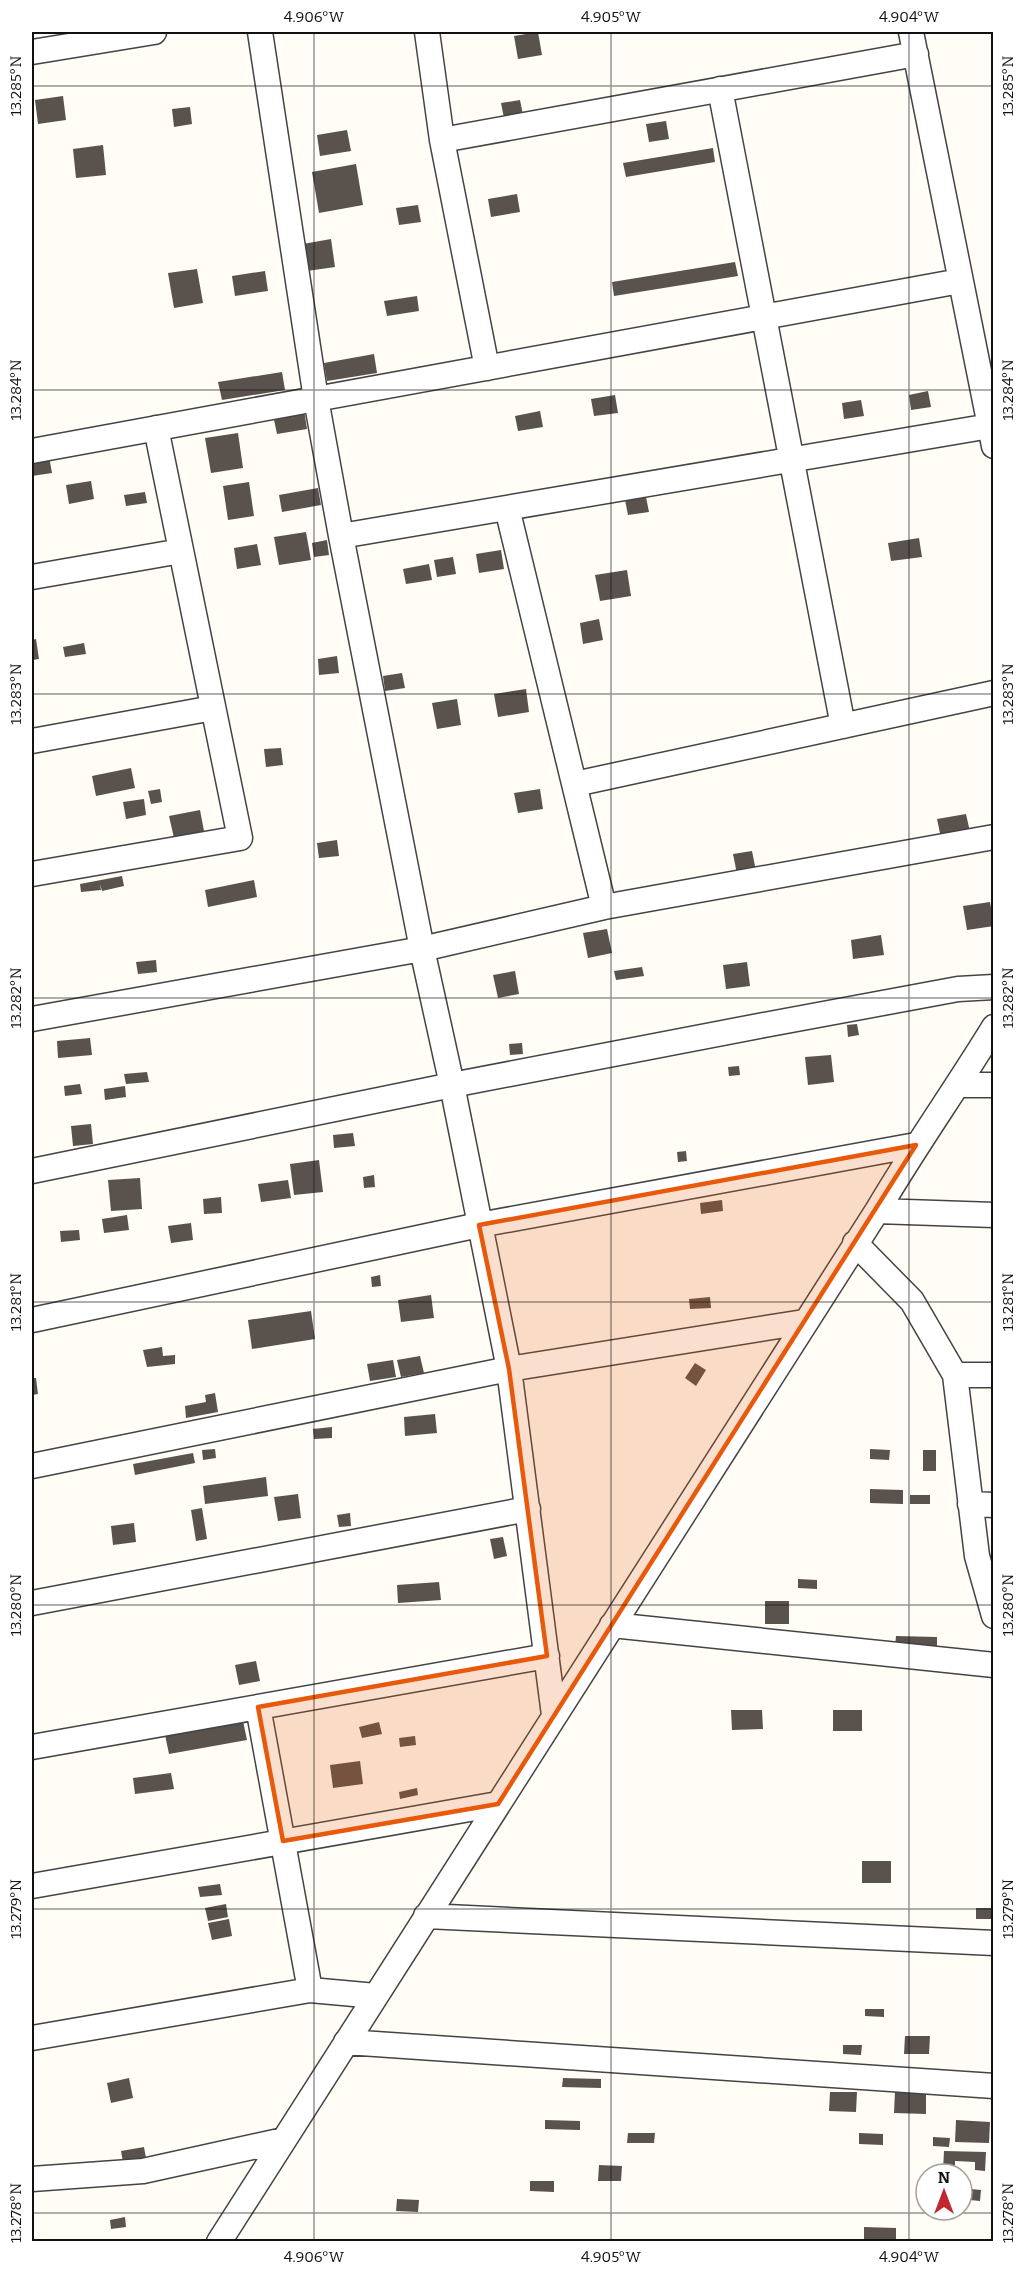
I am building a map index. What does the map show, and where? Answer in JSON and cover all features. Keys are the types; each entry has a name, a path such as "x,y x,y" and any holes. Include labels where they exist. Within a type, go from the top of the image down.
{"street":[{"path":"32,52 154,32"},
{"path":"260,32 316,399 341,536 422,949 510,1369 554,1715"},
{"path":"427,32 442,140 488,368"},
{"path":"341,536 792,461 992,436 914,43 720,89 442,140"},
{"path":"720,89 843,726"},
{"path":"32,451 960,281"},
{"path":"32,874 240,838 156,428"},
{"path":"507,508 603,907"},
{"path":"32,577 181,551"},
{"path":"575,784 993,693"},
{"path":"32,741 213,708"},
{"path":"32,1019 422,949 603,907 993,837"},
{"path":"32,1171 452,1085 958,989 993,987"},
{"path":"219,2241 993,1027"},
{"path":"958,1085 993,1085"},
{"path":"32,1320 479,1225 916,1145"},
{"path":"877,1211 993,1215"},
{"path":"855,1243 912,1301 955,1375 982,1504 977,1556 993,1616"},
{"path":"32,1466 510,1369 804,1323"},
{"path":"955,1375 993,1375"},
{"path":"32,1604 528,1509"},
{"path":"612,1625 993,1665"},
{"path":"32,1747 547,1656"},
{"path":"258,1707 310,1990"},
{"path":"32,1886 498,1804"},
{"path":"426,1916 993,1944"},
{"path":"32,2038 310,1990 376,1996"},
{"path":"346,2042 993,2086"},
{"path":"32,2179 143,2171 284,2140"}],"highlighted area":[{"path":"916,1145 498,1804 283,1841 258,1707 547,1656 509,1369 479,1225"}],"building":[{"path":"538,32 542,55 518,59 514,36"},
{"path":"63,96 66,120 38,124 35,100"},
{"path":"520,100 523,115 504,118 501,103"},
{"path":"190,107 192,124 174,127 172,109"},
{"path":"666,121 669,139 649,142 646,124"},
{"path":"347,130 351,151 320,156 317,135"},
{"path":"103,145 106,175 76,178 73,149"},
{"path":"713,148 715,162 626,177 623,163"},
{"path":"356,164 363,205 319,213 312,172"},
{"path":"517,194 520,212 491,217 488,199"},
{"path":"418,205 421,222 399,225 396,208"},
{"path":"331,239 335,267 307,271 303,244"},
{"path":"735,262 738,276 614,296 612,282"},
{"path":"197,269 203,303 174,308 168,273"},
{"path":"265,271 268,291 235,296 232,276"},
{"path":"417,296 419,311 387,316 384,301"},
{"path":"374,354 377,373 327,381 324,363"},
{"path":"282,372 285,390 222,400 218,382"},
{"path":"928,391 931,407 911,410 909,395"},
{"path":"615,395 618,413 594,416 591,399"},
{"path":"861,400 864,416 844,419 842,403"},
{"path":"304,410 307,429 277,434 273,415"},
{"path":"540,411 543,427 518,431 515,416"},
{"path":"238,433 243,468 211,473 205,438"},
{"path":"49,456 52,473 32,476 32,459"},
{"path":"91,481 94,499 69,504 66,485"},
{"path":"249,482 254,516 228,520 223,486"},
{"path":"318,488 321,505 282,512 279,495"},
{"path":"145,492 147,503 126,506 124,495"},
{"path":"645,492 649,512 628,515 624,495"},
{"path":"306,532 311,560 279,565 274,537"},
{"path":"919,538 922,557 891,561 888,543"},
{"path":"327,540 329,555 314,557 312,543"},
{"path":"257,544 261,565 237,569 234,548"},
{"path":"501,550 504,569 479,573 476,554"},
{"path":"453,557 456,574 437,577 434,560"},
{"path":"429,564 432,580 406,584 403,569"},
{"path":"627,570 631,596 600,601 595,575"},
{"path":"599,619 603,640 583,644 580,623"},
{"path":"36,639 39,659 32,660 32,640"},
{"path":"84,643 86,654 65,657 63,647"},
{"path":"337,656 339,673 319,675 318,659"},
{"path":"402,673 405,688 385,691 383,676"},
{"path":"526,689 529,712 498,717 494,694"},
{"path":"457,699 461,725 437,729 432,703"},
{"path":"281,748 283,765 266,767 264,749"},
{"path":"131,768 135,788 96,796 92,776"},
{"path":"160,789 162,802 151,804 148,791"},
{"path":"540,789 543,809 518,813 514,793"},
{"path":"144,799 146,815 126,819 123,802"},
{"path":"200,810 204,831 174,838 169,816"},
{"path":"966,814 970,832 941,838 937,819"},
{"path":"337,840 339,856 319,858 317,843"},
{"path":"752,851 756,871 737,874 733,854"},
{"path":"122,876 124,886 102,891 100,884 101,890 81,892 80,884"},
{"path":"254,880 257,897 208,907 205,890"},
{"path":"990,902 994,926 967,930 963,906"},
{"path":"607,929 612,953 588,958 583,933"},
{"path":"881,935 884,955 853,959 851,940"},
{"path":"156,960 157,972 138,974 136,962"},
{"path":"747,962 750,986 726,989 723,965"},
{"path":"642,967 644,976 616,980 614,971"},
{"path":"515,971 519,994 498,998 493,975"},
{"path":"857,1024 859,1035 848,1037 847,1025"},
{"path":"90,1038 92,1055 58,1058 57,1041"},
{"path":"522,1043 523,1054 510,1055 509,1044"},
{"path":"831,1055 834,1082 808,1085 805,1057"},
{"path":"739,1066 740,1075 729,1076 728,1067"},
{"path":"147,1072 149,1082 126,1084 124,1074"},
{"path":"80,1084 82,1094 65,1096 64,1086"},
{"path":"125,1086 126,1097 105,1100 104,1089"},
{"path":"91,1124 93,1144 73,1146 71,1126"},
{"path":"353,1133 355,1146 334,1148 333,1135"},
{"path":"686,1151 687,1161 678,1162 677,1152"},
{"path":"319,1160 323,1192 294,1195 290,1164"},
{"path":"374,1175 375,1187 364,1188 363,1177"},
{"path":"140,1178 142,1209 111,1211 108,1180"},
{"path":"288,1180 291,1198 261,1202 258,1184"},
{"path":"221,1197 222,1213 204,1214 203,1199"},
{"path":"722,1200 723,1211 701,1214 700,1203"},
{"path":"127,1215 129,1230 104,1233 102,1219"},
{"path":"191,1223 193,1240 171,1243 168,1226"},
{"path":"79,1230 80,1240 61,1242 60,1231"},
{"path":"380,1275 381,1286 372,1287 371,1277"},
{"path":"431,1295 434,1318 401,1322 398,1300"},
{"path":"710,1297 711,1308 690,1309 689,1299"},
{"path":"311,1311 315,1339 252,1349 248,1320"},
{"path":"162,1347 163,1356 175,1355 175,1364 147,1367 143,1350"},
{"path":"420,1356 424,1373 401,1377 397,1360"},
{"path":"393,1360 396,1377 370,1381 367,1364"},
{"path":"695,1363 706,1370 696,1386 685,1378"},
{"path":"32,1378 36,1378 38,1394 32,1395"},
{"path":"215,1393 218,1412 186,1418 185,1406 206,1402 205,1395"},
{"path":"435,1414 437,1433 405,1436 404,1417"},
{"path":"332,1427 332,1438 314,1439 313,1429"},
{"path":"215,1449 216,1458 203,1460 202,1450"},
{"path":"870,1449 890,1450 889,1460 870,1459"},
{"path":"923,1450 936,1450 936,1471 923,1471"},
{"path":"193,1453 195,1463 135,1475 133,1464"},
{"path":"266,1477 268,1496 205,1504 203,1486"},
{"path":"870,1489 903,1490 903,1504 870,1503"},
{"path":"298,1494 301,1518 278,1521 274,1497"},
{"path":"910,1495 930,1495 930,1504 910,1504"},
{"path":"202,1508 207,1539 196,1541 191,1510"},
{"path":"350,1513 351,1526 339,1527 337,1515"},
{"path":"134,1523 136,1542 113,1545 111,1526"},
{"path":"503,1537 507,1556 494,1559 490,1539"},
{"path":"798,1579 817,1580 817,1589 798,1588"},
{"path":"439,1582 441,1600 398,1603 397,1585"},
{"path":"765,1601 789,1601 789,1624 765,1624"},
{"path":"896,1636 937,1637 937,1648 895,1647"},
{"path":"256,1661 260,1681 239,1685 235,1665"},
{"path":"731,1710 762,1710 763,1729 732,1730"},
{"path":"833,1710 862,1710 862,1731 833,1731"},
{"path":"243,1721 247,1740 169,1754 165,1735"},
{"path":"379,1722 382,1734 362,1738 359,1727"},
{"path":"415,1736 416,1745 400,1747 399,1738"},
{"path":"360,1761 363,1784 333,1788 330,1765"},
{"path":"171,1773 174,1789 135,1794 133,1778"},
{"path":"417,1788 418,1795 400,1799 399,1792"},
{"path":"862,1861 891,1861 891,1883 862,1883"},
{"path":"220,1884 222,1895 200,1897 198,1887"},
{"path":"226,1904 228,1917 208,1921 205,1908"},
{"path":"976,1908 994,1908 994,1919 976,1919"},
{"path":"229,1919 232,1936 212,1940 208,1923"},
{"path":"865,2009 884,2009 884,2017 865,2016"},
{"path":"905,2036 930,2036 929,2054 904,2054"},
{"path":"843,2045 862,2045 861,2055 843,2054"},
{"path":"129,2078 133,2098 111,2103 107,2083"},
{"path":"563,2078 601,2079 601,2088 562,2087"},
{"path":"895,2091 926,2092 926,2114 894,2113"},
{"path":"830,2092 857,2092 856,2112 829,2111"},
{"path":"545,2120 580,2121 580,2130 545,2129"},
{"path":"956,2120 990,2122 989,2143 955,2142"},
{"path":"628,2133 655,2133 654,2143 627,2143"},
{"path":"859,2133 883,2134 883,2145 859,2144"},
{"path":"933,2137 950,2138 949,2147 933,2146"},
{"path":"144,2147 146,2158 123,2162 121,2151"},
{"path":"944,2151 986,2152 985,2171 975,2170 975,2162 943,2162"},
{"path":"599,2165 622,2166 621,2181 598,2181"},
{"path":"530,2181 554,2181 554,2192 530,2191"},
{"path":"974,2189 981,2190 980,2201 974,2200"},
{"path":"397,2199 419,2200 418,2212 396,2211"},
{"path":"125,2217 126,2227 111,2229 110,2220"},
{"path":"864,2227 896,2228 896,2242 864,2242"}]}
